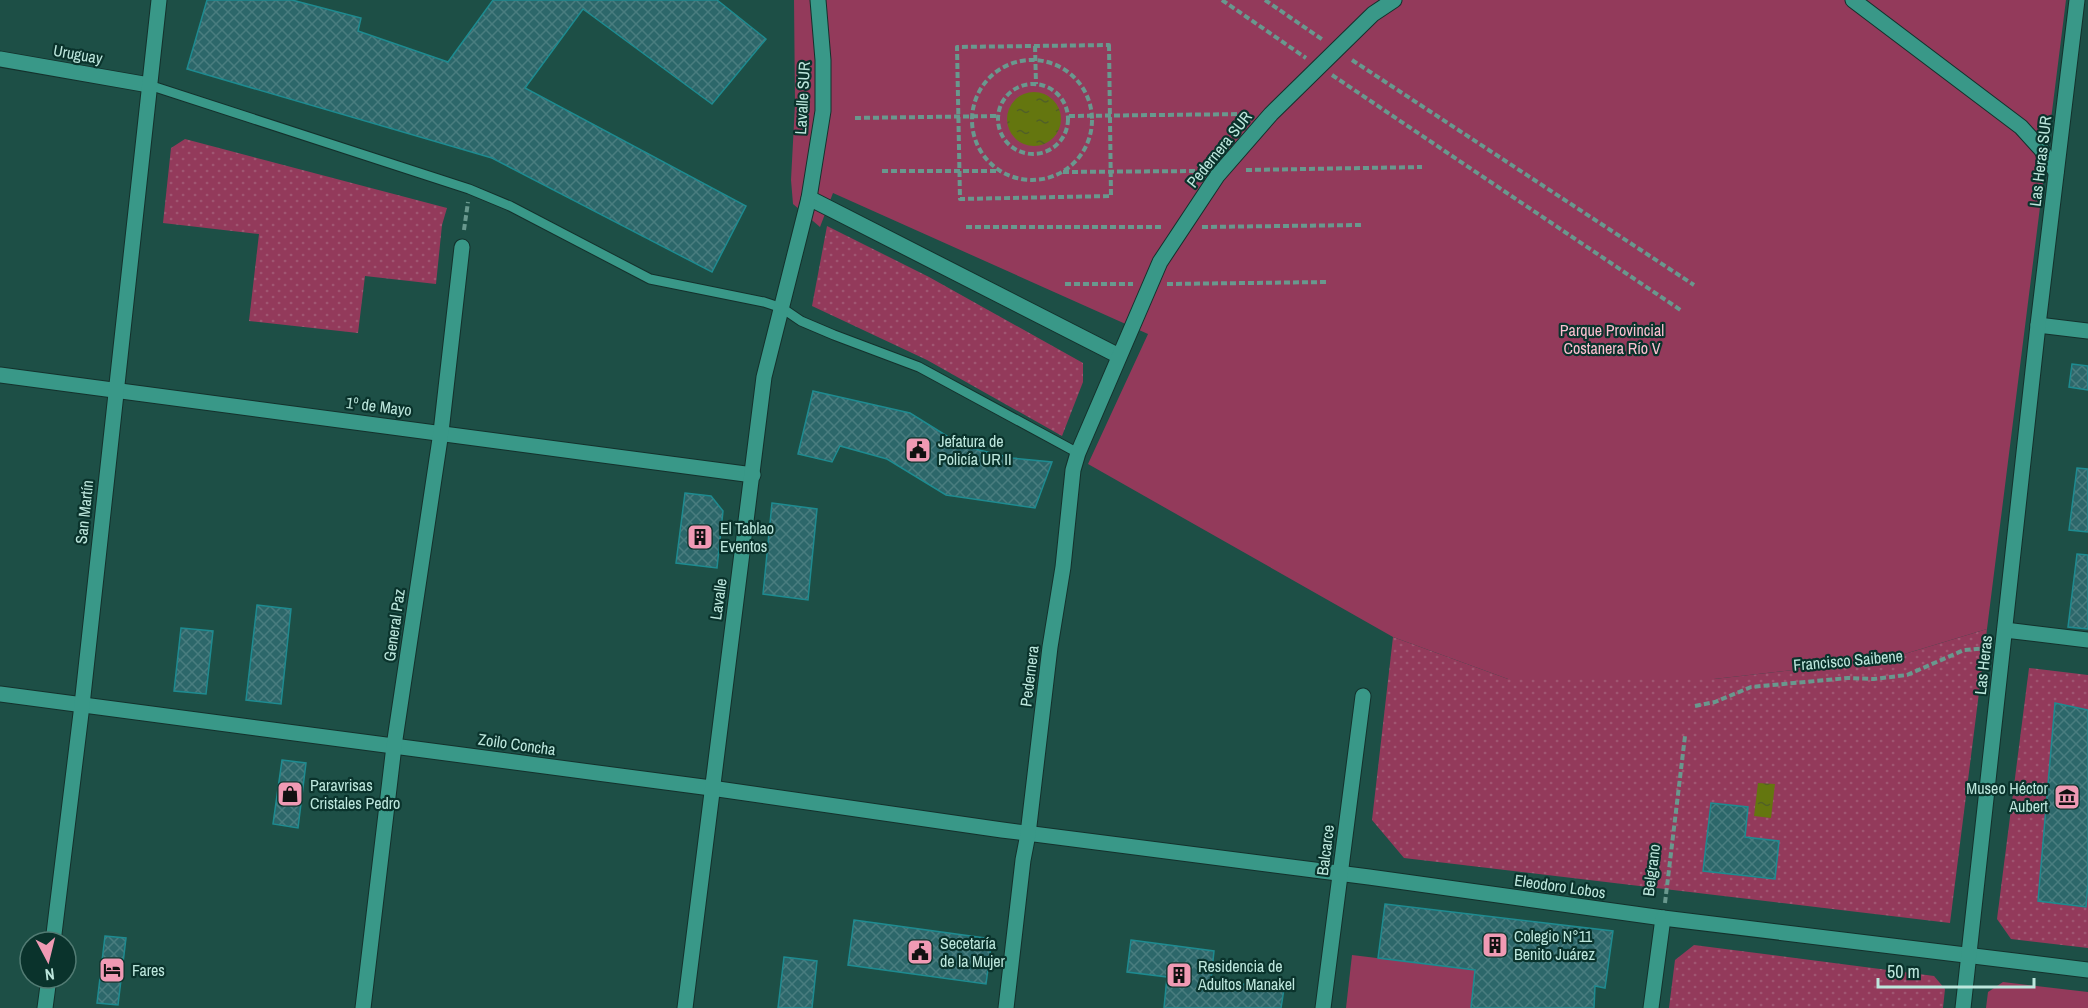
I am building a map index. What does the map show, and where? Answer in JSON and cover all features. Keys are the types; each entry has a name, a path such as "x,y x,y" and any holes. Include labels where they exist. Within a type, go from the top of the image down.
{"street":[{"name":"San Martín","path":"54,930 82,705 159,0"},
{"name":"Lavalle SUR","path":"808,198 823,111 823,60 818,0"},
{"name":"Pedernera SUR","path":"1119,356 1160,262 1222,171 1271,114 1373,14 1394,0"},
{"path":"1853,0 2021,127 2041,149 2056,172"},
{"name":"Las Heras SUR","path":"2038,325 2056,172 2082,19 2077,0"},
{"name":"Uruguay","path":"0,59 149,85"},
{"name":"Lavalle","path":"685,1008 764,377 808,198"},
{"path":"808,198 1119,356"},
{"name":"General Paz","path":"363,1008 394,746 441,432 462,247"},
{"path":"2038,325 2088,332"},
{"name":"Las Heras","path":"1963,1008 2038,325"},
{"name":"Pedernera","path":"1006,1008 1074,470 1078,453 1119,356"},
{"name":"1º de Mayo","path":"0,375 753,475"},
{"path":"2005,630 2088,640"},
{"name":"Zoilo Concha","path":"0,694 711,788 1028,834"},
{"name":"Balcarce","path":"1323,1008 1363,696"},
{"name":"Eleodoro Lobos","path":"1028,834 1663,918 2088,970"},
{"name":"Belgrano","path":"1652,1008 1663,918"},
{"path":"45,1008 47,990"}],"lane":[{"path":"149,85 469,189 510,206 650,279 765,302 782,308 801,321 919,367 1078,453"}],"path":[{"path":"1222,0 1682,311"},
{"path":"1265,0 1337,50 1694,285"},
{"path":"1109,45 1111,196 960,199 957,47 1035,46 1109,45"},
{"path":"1035,46 1036,84"},
{"path":"1036,60 1060,67 1079,82 1090,104 1092,117 1089,141 1075,162 1062,172 1045,179 1034,180 1022,179 1001,171 985,157 975,138 973,116 979,94 993,75 1013,64 1036,60"},
{"path":"1036,84 1048,87 1059,94 1066,104 1069,116 1068,129 1062,141 1052,150 1040,154 1027,154 1015,150 1005,141 999,129 998,116 1000,105 1006,96 1025,85 1036,84"},
{"path":"1069,116 1271,114"},
{"path":"855,118 998,116"},
{"path":"1062,172 1422,167"},
{"path":"882,171 1001,171"},
{"path":"462,247 469,189"},
{"path":"1065,284 1329,282"},
{"name":"Francisco Saibene","path":"1695,706 1714,702 1751,687 1907,675 1964,650 2003,647"},
{"name":"Belgrano","path":"1663,918 1684,736"}],"green space":[{"name":"Parque Provincial Costanera Río V","path":"794,0 2066,0 1987,629 1888,659 1714,679 1508,679 1393,637 1088,464 1148,334 833,193 820,227 793,204 791,180 795,104"},
{"path":"185,139 447,208 442,225 436,284 365,276 358,333 249,321 259,234 163,223 171,148"},
{"path":"827,226 929,277 1083,363 1083,382 1062,436 927,360 812,306"},
{"path":"1987,629 1950,923 1404,858 1372,820 1393,637 1508,679 1714,679 1888,659"},
{"path":"2029,668 2088,675 2088,948 2011,939 1997,919"},
{"path":"1694,945 1934,976 1945,989 1943,1008 1669,1008 1675,960"},
{"path":"1352,955 1475,970 1471,1008 1346,1008"},
{"path":"2003,982 2088,992 2088,1008 1986,1008 1988,992"}],"water":[{"path":"1034,92 1044,94 1053,100 1059,109 1061,119 1059,129 1053,138 1044,144 1034,146 1024,144 1015,138 1009,129 1007,119 1009,109 1015,100 1024,94"},
{"path":"1758,783 1775,784 1771,818 1754,816"}],"building":[{"path":"207,0 292,0 361,18 358,31 448,62 493,0 717,0 766,39 712,104 583,9 525,88 746,206 712,272 492,158 187,69"},
{"path":"2072,364 2088,366 2088,390 2069,387"},
{"name":"Jefatura de Policía UR II","path":"813,391 910,413 963,446 1012,458 1052,462 1035,508 946,495 887,459 840,446 832,462 798,454"},
{"path":"2077,468 2088,469 2088,532 2069,530"},
{"name":"El Tablao Eventos","path":"685,493 711,496 723,511 717,568 676,563"},
{"path":"772,503 817,509 808,600 763,594"},
{"path":"2077,554 2088,555 2088,629 2068,627"},
{"path":"257,605 291,609 281,704 246,700"},
{"path":"181,628 213,631 206,694 174,691"},
{"name":"Museo Héctor Aubert","path":"2055,703 2088,710 2086,907 2038,901"},
{"name":"Paravrisas Cristales Pedro","path":"282,760 306,763 298,828 273,824"},
{"path":"1711,803 1748,807 1745,837 1779,841 1775,879 1703,871"},
{"name":"Colegio N°11 Benito Juárez","path":"1385,904 1613,931 1605,988 1595,986 1594,1008 1471,1008 1475,970 1378,958"},
{"name":"Secetaría de la Mujer","path":"854,920 992,939 986,984 848,965"},
{"name":"Fares","path":"105,936 126,938 118,1005 97,1003"},
{"name":"Residencia de Adultos Manakel","path":"1131,940 1214,951 1211,980 1284,989 1281,1008 1164,1008 1167,977 1127,972"},
{"path":"784,957 817,961 812,1008 778,1008"}],"place":[{"name":"Jefatura de Policía UR II","path":"918,450"},
{"name":"El Tablao Eventos","path":"700,537"},
{"name":"Paravrisas Cristales Pedro","path":"290,794"},
{"name":"Museo Héctor Aubert","path":"2067,797"},
{"name":"Colegio N°11 Benito Juárez","path":"1495,945"},
{"name":"Secetaría de la Mujer","path":"920,952"},
{"name":"Fares","path":"112,970"},
{"name":"Residencia de Adultos Manakel","path":"1179,975"}]}
